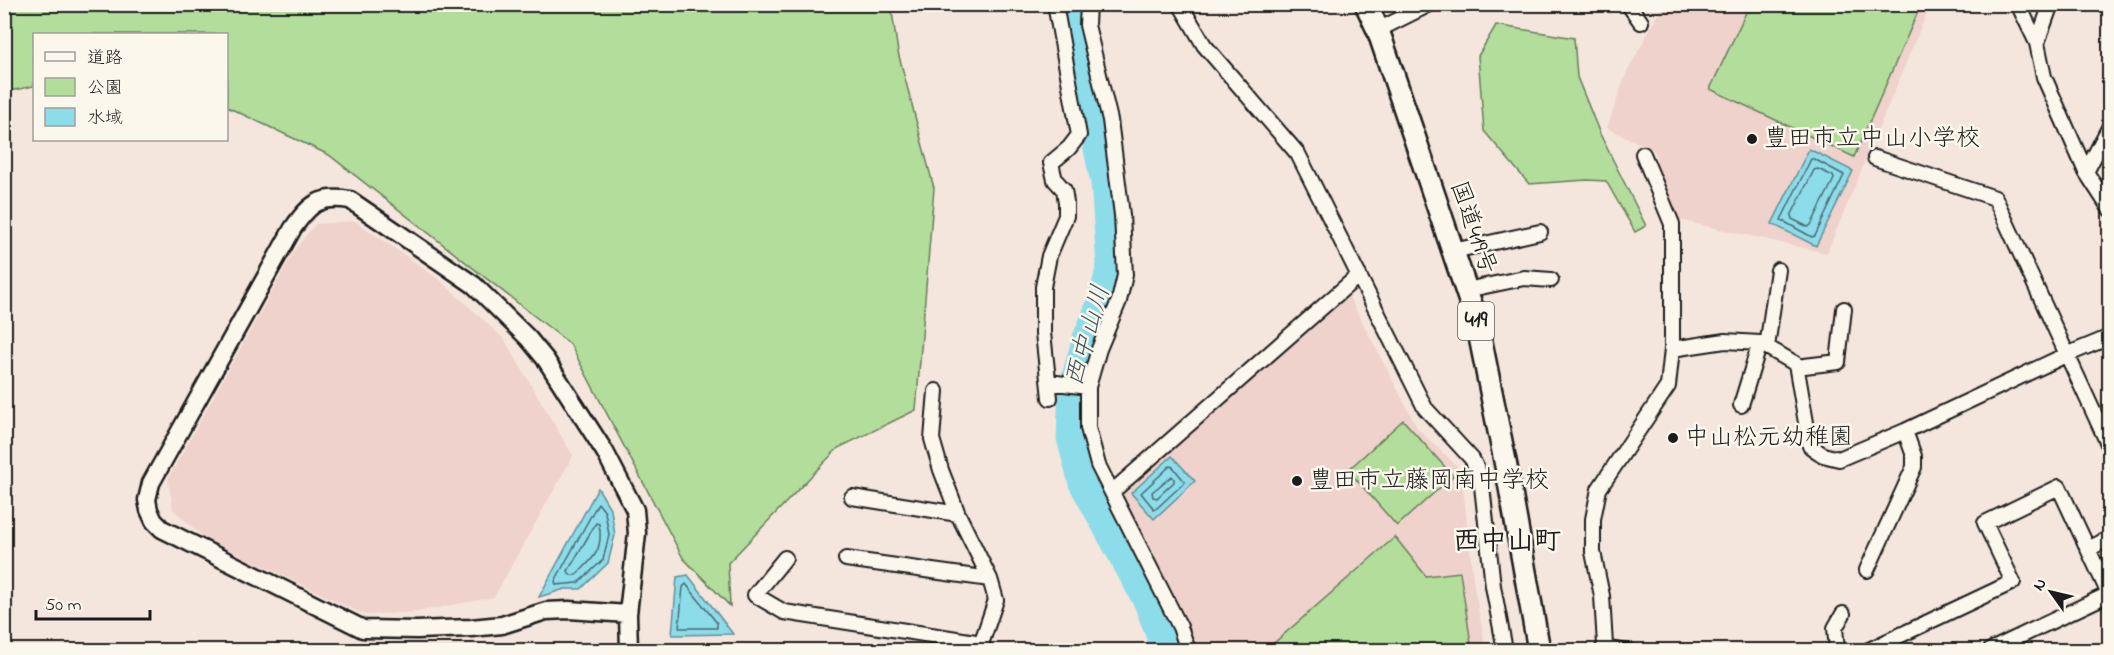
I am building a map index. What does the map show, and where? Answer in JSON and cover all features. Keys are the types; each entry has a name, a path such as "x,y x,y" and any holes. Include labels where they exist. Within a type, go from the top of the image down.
{"highway":[{"name":"国道419号","path":"1366,4 1378,30 1477,322 1507,471 1539,651"}],"street":[{"path":"1050,398 1052,383 1042,333 1043,287 1049,256 1066,216 1064,190 1055,180 1052,163 1080,135 1055,4"},
{"path":"1088,4 1087,25 1110,120 1122,214 1125,275 1119,301 1084,387 1088,428 1098,465 1180,627 1188,651"},
{"path":"1180,4 1204,45 1298,154 1425,408 1472,459 1481,477 1493,586 1505,651"},
{"path":"1378,30 1430,4"},
{"path":"1628,4 1641,22"},
{"path":"2018,4 2037,43 2044,77 2086,172 2109,209"},
{"path":"2037,43 2051,4"},
{"path":"2086,172 2109,126"},
{"path":"1603,648 1602,596 1593,552 1593,519 1599,489 1668,386 1672,349 1672,224 1642,154"},
{"path":"1875,158 1995,198 2109,448"},
{"path":"628,614 569,610 546,611 502,625 471,628 363,629 204,551 162,529 154,521 147,500 151,483 293,228 314,203 336,198 350,200 359,206 474,285 528,338 546,360 605,452 634,510 637,532 628,614 629,651"},
{"path":"1453,251 1540,232"},
{"path":"1741,405 1764,345 1778,270"},
{"path":"1113,491 1359,275"},
{"path":"1466,290 1524,278 1551,280"},
{"path":"1796,367 1838,362 1844,309"},
{"path":"1672,349 1725,341 1764,345 1796,364 1810,446 1823,455 1839,459 2109,337"},
{"path":"1052,383 1084,387"},
{"path":"785,558 755,595 784,612 980,647 996,600 990,579 958,514 932,439 936,391"},
{"path":"1867,570 1914,467 1914,456 1905,431"},
{"path":"1869,651 2013,582 1985,523 2059,487 2109,594 2021,644 1991,651"},
{"path":"852,497 958,514"},
{"path":"2088,549 2109,538"},
{"path":"846,559 990,579"},
{"path":"1837,651 1835,628 1843,614"}],"lane":[{"path":"1603,648 1639,651"}],"shaded area":[{"name":"豊田市立中山小学校","path":"1663,5 1930,5 1827,253 1674,219 1654,150 1607,128 1626,74"},
{"path":"355,221 440,280 504,339 573,456 494,597 416,612 365,615 203,537 173,509 168,479 296,248 316,224"},
{"name":"豊田市立藤岡南中学校","path":"1346,291 1418,429 1461,470 1474,586 1486,650 1194,650 1120,492"}],"green space":[{"path":"1750,4 1921,5 1854,157 1710,89"},
{"path":"4,5 891,5 898,52 934,188 916,410 838,448 728,563 730,606 683,558 570,344 329,155 228,107 228,33 33,33 33,86 5,92"},
{"path":"1496,25 1574,38 1577,77 1600,134 1646,226 1635,232 1606,181 1529,184 1484,131 1478,56"},
{"path":"1403,420 1453,476 1397,526 1348,470"},
{"path":"1395,537 1426,576 1460,572 1472,650 1266,650"}],"water":[{"path":"1809,149 1853,171 1816,246 1772,224"},
{"path":"1172,456 1195,481 1154,519 1131,493"},
{"path":"598,488 611,510 615,535 608,563 581,589 565,589 539,597"},
{"path":"688,575 733,634 672,635 677,577"}],"waterway":[{"name":"西中山川","path":"1073,4 1080,68 1104,182 1110,265 1102,299 1086,338 1072,388 1070,438 1082,483 1147,602 1165,650"}],"place":[{"name":"豊田市立中山小学校","path":"1752,139"},
{"name":"中山松元幼稚園","path":"1673,438"},
{"name":"豊田市立藤岡南中学校","path":"1297,481"}],"district":[{"name":"西中山町","path":"1507,542"}]}
